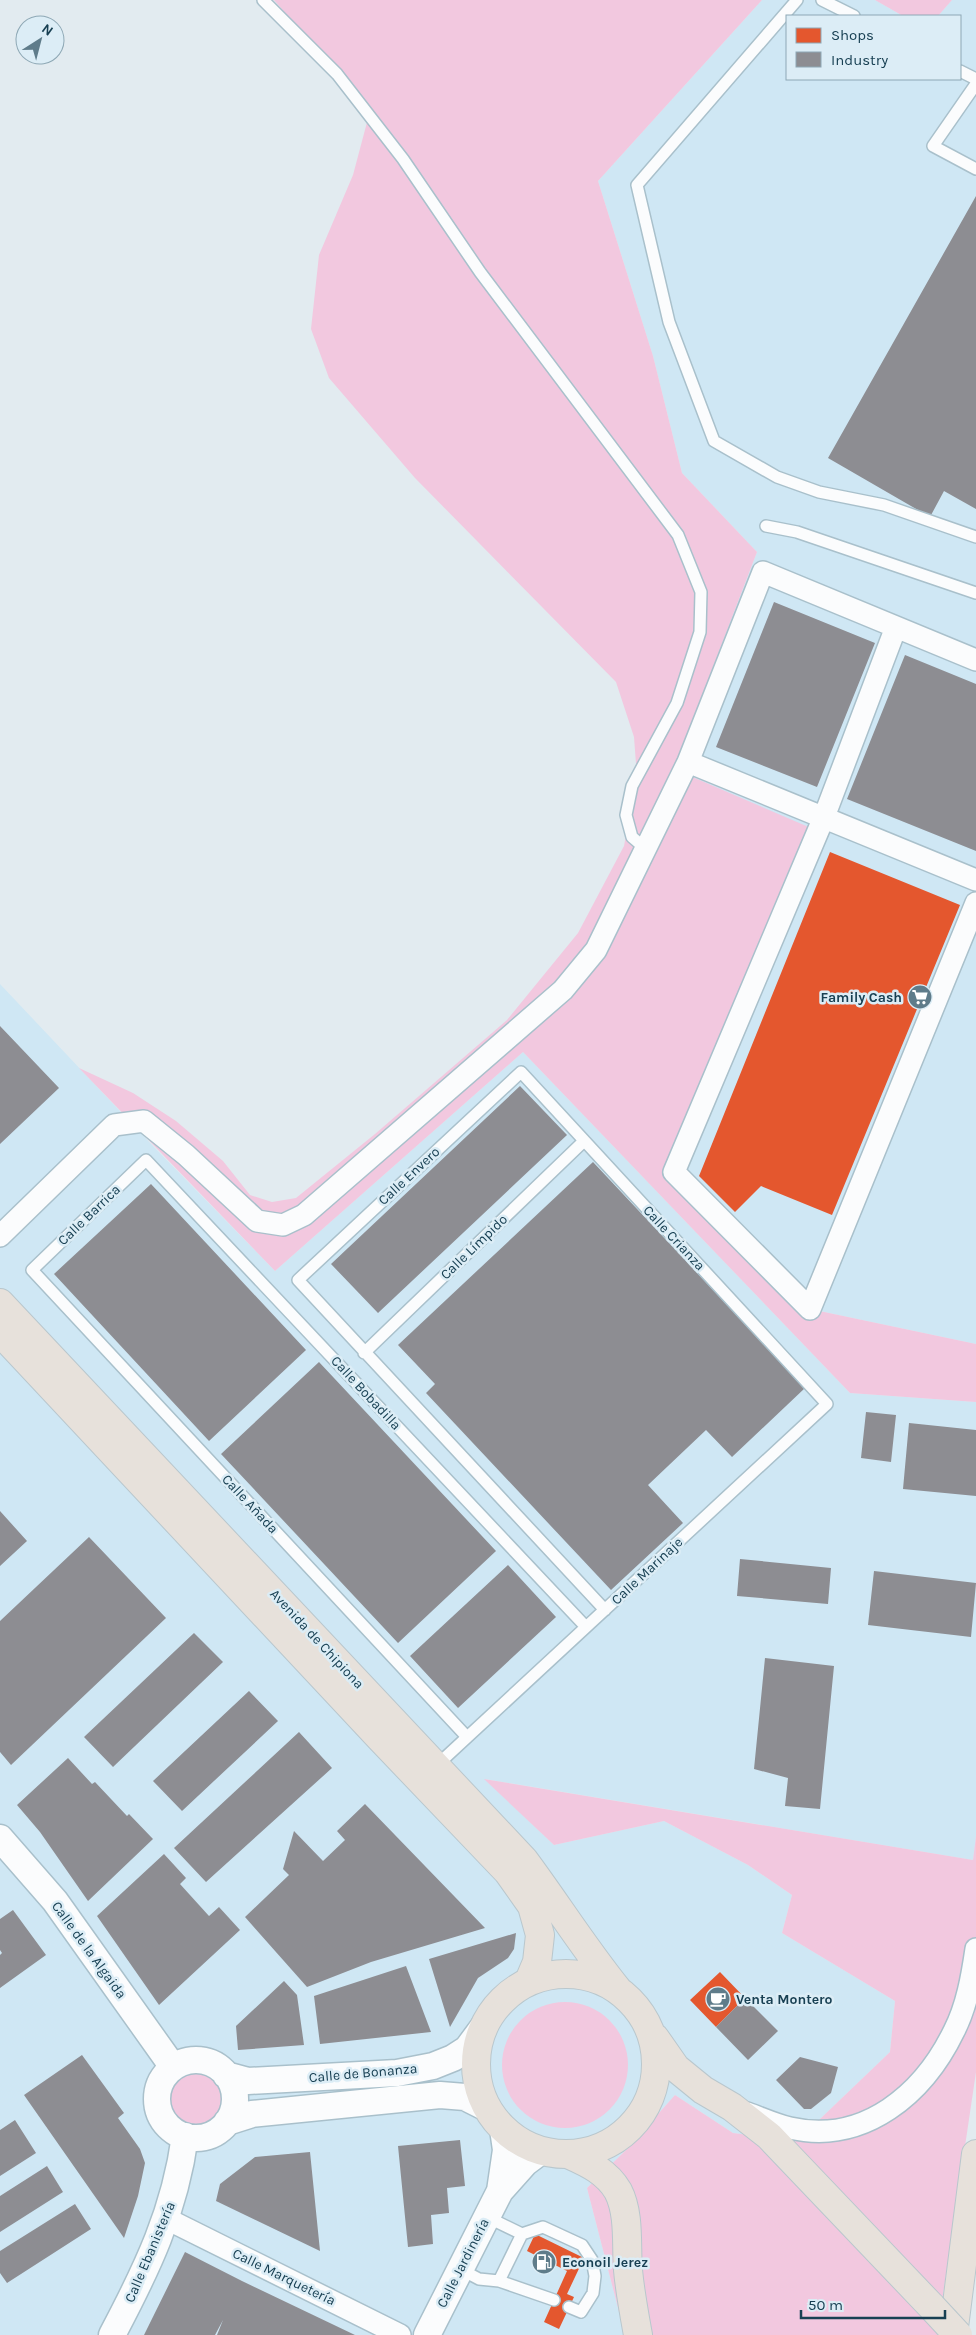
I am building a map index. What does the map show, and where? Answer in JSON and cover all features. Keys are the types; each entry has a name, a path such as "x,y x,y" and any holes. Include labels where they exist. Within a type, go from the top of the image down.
{"main road":[{"name":"Avenida de Chipiona","path":"0,1303 524,1860 558,1905 585,1948 618,1990"},
{"name":"Avenida de Chipiona","path":"0,1333 508,1872 532,1906 540,1935 537,1962 529,1981"},
{"path":"638,2335 631,2298 627,2234 618,2192 609,2180 594,2166 570,2155 541,2151 521,2142 495,2118 479,2088 476,2067 477,2046 484,2026 495,2007 510,1992 529,1981 551,1975 574,1973 597,1979 618,1990 638,2009 676,2068 703,2090 757,2125 794,2159 958,2335"},
{"path":"570,2155 594,2151 616,2140 634,2124 648,2104 656,2081 657,2056 652,2033"},
{"path":"953,2335 976,2154"}],"street":[{"path":"0,1236 114,1125 144,1121 186,1154 257,1221 284,1225 304,1215 563,990 596,950 688,762 763,572 976,660"},
{"path":"896,627 824,817 674,1172 810,1309 976,903"},
{"path":"688,762 976,880"},
{"name":"Calle de la Algaida","path":"0,1838 55,1901 173,2067"},
{"path":"732,2108 791,2128 824,2131 853,2127 883,2114 915,2090 935,2063 955,2030 971,1982 976,1949"},
{"name":"Calle de Bonanza","path":"226,2075 248,2081 397,2073 433,2066 453,2058 467,2049 484,2026"},
{"path":"184,2062 207,2062 218,2067 226,2075 232,2086 235,2098 233,2110 227,2122 219,2130 209,2136 197,2138 185,2136 174,2131 164,2122 158,2105 158,2087 164,2076 173,2067 184,2062"},
{"name":"Calle de Bonanza","path":"227,2122 252,2114 440,2095 465,2097 495,2118"},
{"name":"Calle Jardinería","path":"495,2118 506,2150 500,2192"},
{"name":"Calle Ebanistería","path":"112,2335 140,2282 167,2219 180,2170 185,2136"},
{"name":"Calle Jardinería","path":"427,2335 500,2192 525,2163 541,2151"},
{"name":"Calle Marquetería","path":"167,2219 400,2335"}],"lane":[{"path":"263,0 336,74 396,151 480,272 678,535 701,592 700,632 677,703 632,786 626,816 632,837 646,849"},
{"path":"797,0 637,185 669,322 714,441 777,477 820,492 884,505 976,537"},
{"path":"822,0 852,15"},
{"path":"961,72 976,79"},
{"path":"976,84 933,146 976,169"},
{"path":"766,526 797,532 976,593"},
{"name":"Calle Crianza","path":"521,1072 827,1404"},
{"name":"Calle Envero","path":"298,1280 521,1072"},
{"name":"Calle Límpido","path":"364,1353 584,1141"},
{"name":"Calle Bobadilla","path":"146,1160 586,1627"},
{"name":"Calle Barrica","path":"32,1270 146,1160"},
{"name":"Calle Añada","path":"32,1270 467,1737"},
{"name":"Calle Bobadilla","path":"298,1280 605,1610"},
{"name":"Calle Marinaje","path":"436,1766 827,1404"},
{"path":"486,2218 522,2234 543,2227 582,2245 592,2260 594,2276 593,2293 582,2312 569,2307"},
{"path":"499,2280 522,2234"},
{"path":"460,2269 479,2279 499,2280 554,2300"}],"shaded area":[{"path":"274,0 762,0 598,181 653,356 682,473 757,552 674,769 818,831 674,1172 810,1309 976,1344 976,1402 850,1393 523,1052 275,1271 79,1068 133,1093 176,1121 223,1161 250,1195 272,1202 296,1198 375,1134 507,1020 578,933 624,846 637,777 634,737 616,682 415,478 329,378 311,329 319,255 353,175 370,111"},
{"path":"762,0 875,0 901,15 786,15 786,80 961,80 961,15 939,15 952,0 976,0 976,1344 810,1309 674,1172 818,832 673,769 757,552 682,473 653,356 598,181"},
{"path":"875,0 952,0 939,15 901,15"},
{"path":"0,984 153,1146 275,1271 523,1052 850,1393 976,1402 976,1836 973,1860 485,1779 554,1845 664,1821 748,1865 792,1895 782,1933 895,2001 890,2052 797,2141 733,2133 675,2095 626,2150 587,2188 625,2335 0,2335"},
{"path":"484,1779 973,1860 976,1836 976,2072 937,2335 625,2335 587,2188 626,2150 675,2095 733,2133 797,2141 890,2052 895,2001 782,1933 792,1895 748,1865 664,1821 554,1845"},
{"path":"565,2002 589,2007 609,2021 623,2041 628,2065 623,2089 609,2109 589,2123 565,2128 541,2123 521,2109 507,2089 502,2065 507,2041 521,2021 541,2007"},
{"path":"196,2069 212,2074 217,2078 221,2083 226,2099 221,2115 217,2120 212,2124 196,2129 180,2124 175,2120 171,2115 166,2099 171,2083 175,2078 180,2074"}],"building: Shops":[{"path":"830,852 960,905 832,1215 761,1186 735,1212 699,1176"},
{"name":"Venta Montero","path":"720,1972 745,1998 716,2027 690,2000"},
{"path":"535,2234 584,2258 567,2294 574,2297 559,2329 544,2322 567,2271 527,2251"}],"building: Industry":[{"path":"976,196 976,509 944,491 930,517 828,458"},
{"path":"774,602 875,643 817,787 716,747"},
{"path":"905,655 976,684 976,851 847,799"},
{"path":"0,1026 59,1088 0,1144"},
{"path":"520,1086 567,1135 378,1313 331,1264"},
{"path":"593,1162 805,1388 732,1457 706,1430 648,1485 683,1523 611,1590 426,1393 435,1384 398,1345"},
{"path":"151,1184 306,1350 209,1441 54,1274"},
{"path":"319,1362 496,1551 398,1643 221,1454"},
{"path":"866,1412 896,1415 891,1462 861,1458"},
{"path":"909,1423 976,1430 976,1496 903,1489"},
{"path":"0,1511 27,1541 0,1566"},
{"path":"89,1537 166,1618 11,1765 0,1752 0,1621"},
{"path":"740,1559 831,1568 828,1604 737,1596"},
{"path":"508,1565 556,1617 458,1708 410,1656"},
{"path":"874,1571 976,1583 971,1637 868,1625"},
{"path":"194,1633 223,1662 113,1767 84,1737"},
{"path":"765,1658 834,1666 820,1809 785,1806 788,1778 754,1769"},
{"path":"249,1691 278,1721 182,1811 153,1781"},
{"path":"299,1732 332,1768 206,1882 174,1848"},
{"path":"68,1758 92,1784 95,1782 127,1816 129,1814 153,1839 88,1901 40,1832 17,1805"},
{"path":"365,1804 485,1928 371,1962 307,1987 245,1917 289,1875 283,1869 294,1831 323,1861 345,1840 337,1831"},
{"path":"164,1854 186,1878 180,1884 209,1916 219,1907 240,1930 159,2005 97,1916"},
{"path":"13,1910 46,1955 0,1988 0,1955 2,1953 0,1950 0,1919"},
{"path":"516,1933 514,1949 508,1958 478,1978 450,2027 429,1959"},
{"path":"406,1966 431,2032 320,2044 314,1996"},
{"path":"284,1981 297,1995 304,2045 238,2050 236,2026"},
{"path":"745,1998 778,2031 748,2060 716,2027"},
{"path":"82,2055 124,2113 118,2118 140,2149 145,2163 138,2196 124,2238 24,2095"},
{"path":"800,2057 838,2067 831,2093 811,2109 804,2109 776,2080"},
{"path":"15,2120 36,2153 0,2176 0,2130"},
{"path":"460,2140 465,2186 447,2188 449,2213 431,2215 433,2244 408,2247 398,2146"},
{"path":"310,2152 320,2251 216,2201 220,2184 255,2157"},
{"path":"47,2166 63,2192 0,2232 0,2196"},
{"path":"75,2204 91,2229 7,2283 0,2273 0,2251"},
{"path":"185,2252 355,2335 217,2335 223,2320 215,2335 144,2335"}],"place":[{"name":"Family Cash","path":"920,997"},
{"name":"Venta Montero","path":"718,1999"},
{"name":"Econoil Jerez","path":"544,2262"}]}
